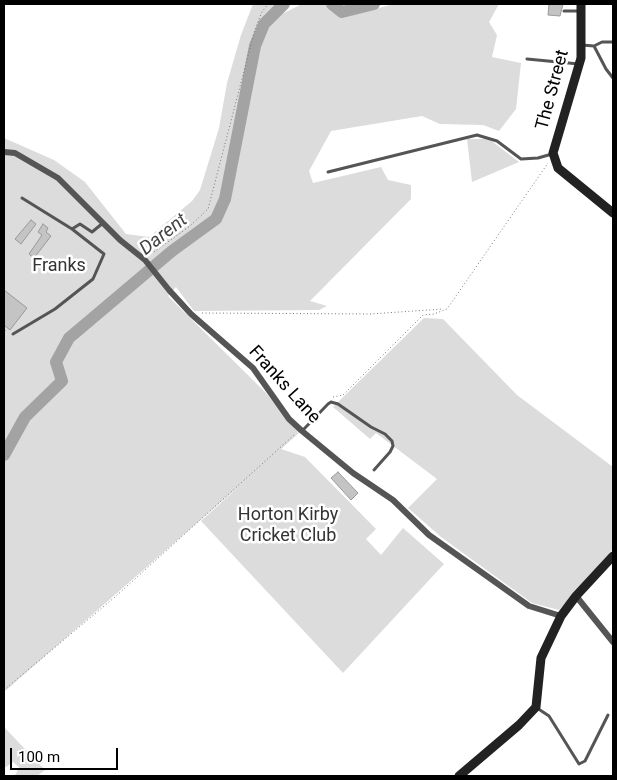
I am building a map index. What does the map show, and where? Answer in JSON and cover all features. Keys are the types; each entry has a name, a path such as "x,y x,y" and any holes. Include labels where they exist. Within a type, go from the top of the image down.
{"street":[{"name":"The Street","path":"553,153 580,64 582,45 581,7"},
{"name":"Franks Lane","path":"4,152 15,153 58,178 120,240 145,260 169,290 192,314 253,368 289,419 301,430 353,472 393,500 429,535 529,606 561,616"},
{"path":"553,153 558,168 613,213"},
{"path":"460,776 519,725 536,707 541,658 561,616 576,596 613,556"},
{"path":"576,596 613,642"}],"lane":[{"path":"564,11 581,7"},
{"path":"582,45 594,46 602,42 613,42"},
{"path":"594,46 613,78"},
{"path":"527,59 580,64"},
{"path":"328,172 477,135 498,141 520,159 538,158 553,153"},
{"path":"13,334 56,309 93,279 104,254 72,229 22,198"},
{"path":"72,229 80,224 92,232 104,223"},
{"path":"301,430 328,404 332,402 338,404 392,440 393,446 390,452 374,470"},
{"path":"536,707 549,716 579,764 585,762 608,714"}],"path":[{"path":"145,260 190,226 208,209 254,28 268,4"},
{"path":"333,397 344,395 423,315 434,314 447,309 544,171 553,153"},
{"path":"35,256 48,264"},
{"path":"192,314 320,312 370,314 447,309"},
{"path":"4,328 6,330 4,332"},
{"path":"4,690 115,597 301,430"}],"green space":[{"path":"253,4 285,4 276,17 302,4 330,4 341,18 394,4 499,4 489,22 497,35 492,57 521,63 516,109 499,131 483,125 440,124 422,116 331,131 309,171 313,183 381,167 388,180 411,185 411,199 310,301 327,306 319,310 194,311 176,287 168,296 265,392 299,433 281,449 305,457 376,529 366,539 381,555 403,528 444,564 343,673 201,521 246,480 4,692 4,463 21,431 4,453 4,138 54,160 85,182 126,234 149,237 192,201 200,190 219,128 227,83 241,35"},
{"path":"467,139 489,139 519,162 472,182"},
{"path":"424,318 443,319 517,395 613,467 613,549 559,610 532,603 441,537 408,508 437,479 376,433 370,439 333,407"},
{"path":"4,727 45,770 37,776 15,776 19,767 13,762 6,767 4,766"}],"building":[{"path":"549,4 563,4 560,16 548,15"},
{"path":"31,220 36,224 21,244 15,239"},
{"path":"43,224 48,228 46,232 51,236 34,258 29,254 42,235 38,232"},
{"path":"4,290 27,308 10,330 4,325"},
{"path":"338,472 358,493 351,500 331,478"}],"waterway":[{"name":"Darent","path":"4,455 25,417 62,381 56,362 69,338 172,251 216,219 225,199 255,46 264,24 284,4"},
{"name":"Darent","path":"332,4 342,12 374,4"}],"park label":[{"name":"Franks","path":"59,266"},
{"name":"Horton Kirby Cricket Club","path":"288,525"}]}
